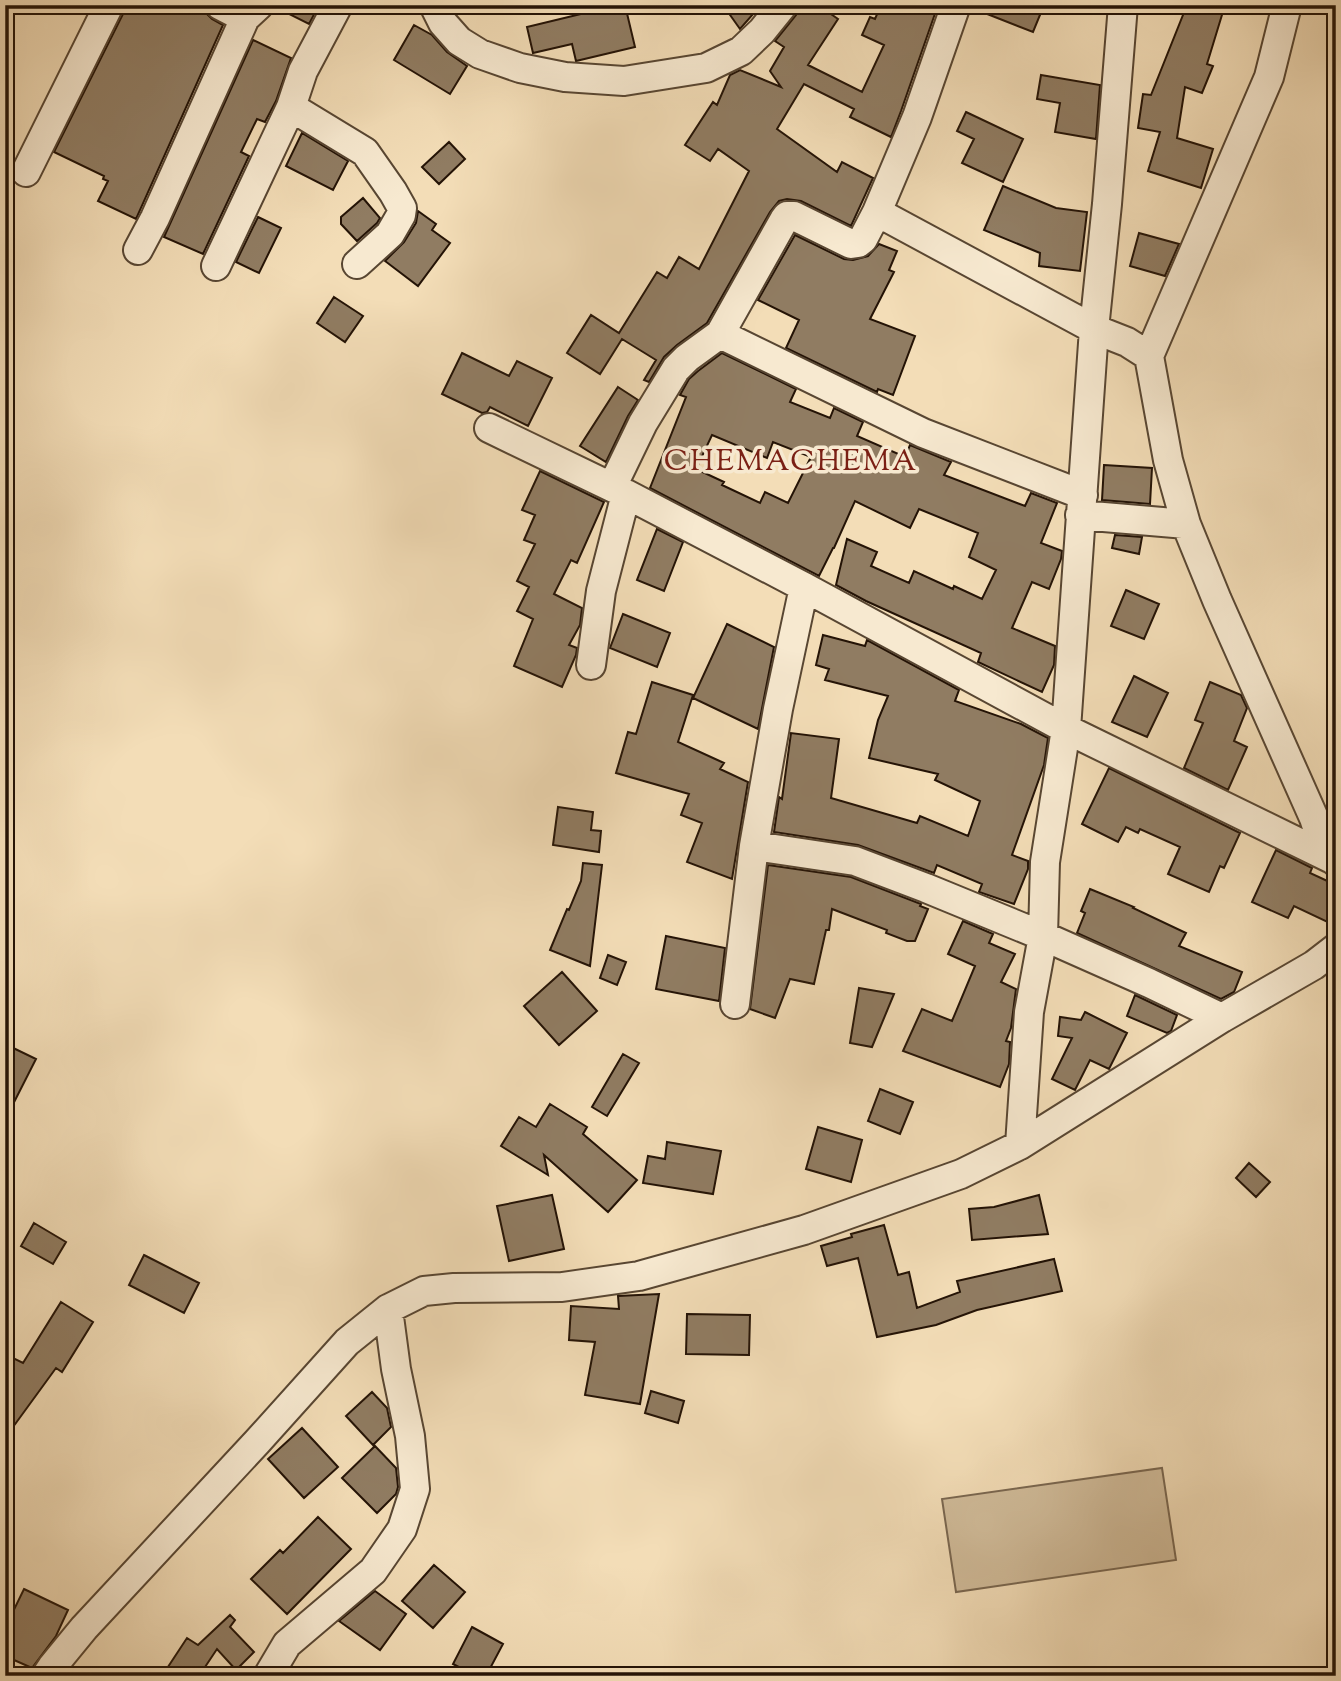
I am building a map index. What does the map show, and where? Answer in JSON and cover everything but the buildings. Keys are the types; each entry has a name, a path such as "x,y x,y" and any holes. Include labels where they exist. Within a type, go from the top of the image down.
{"street":[{"path":"26,172 109,5"},
{"path":"138,250 252,12 220,5"},
{"path":"216,266 290,107 303,71 338,5"},
{"path":"434,5 443,23 458,41 480,54 520,68 565,77 624,80 706,68 741,51 783,5"},
{"path":"592,665 601,591 619,491 643,423 676,369 720,334 783,220 793,216 851,244 863,239 917,117 956,5"},
{"path":"1020,1145 1029,1012 1043,936 1045,862 1066,729 1094,329 1123,5"},
{"path":"1287,5 1269,77 1149,355 1168,460 1186,524 1333,860"},
{"path":"290,107 365,152 402,208 390,234 357,264"},
{"path":"877,212 1094,329 1127,342 1149,355"},
{"path":"720,334 923,433 1082,505 1186,524"},
{"path":"489,428 804,586 1066,729 1333,860"},
{"path":"735,1004 754,846 778,709 804,586"},
{"path":"754,846 855,861 1043,936 1222,1018"},
{"path":"46,1676 84,1628 347,1342 388,1309 424,1291 454,1288 562,1287 639,1276 817,1225 961,1174 1020,1145 1222,1018 1314,965 1336,948"},
{"path":"268,1676 287,1644 373,1571 402,1529 407,1516 415,1489 410,1436 396,1369 388,1309"}],"shaded area":[{"path":"1162,1468 1176,1560 956,1592 942,1499"}],"district":[{"name":"CHEMACHEMA","path":"791,462"}]}
